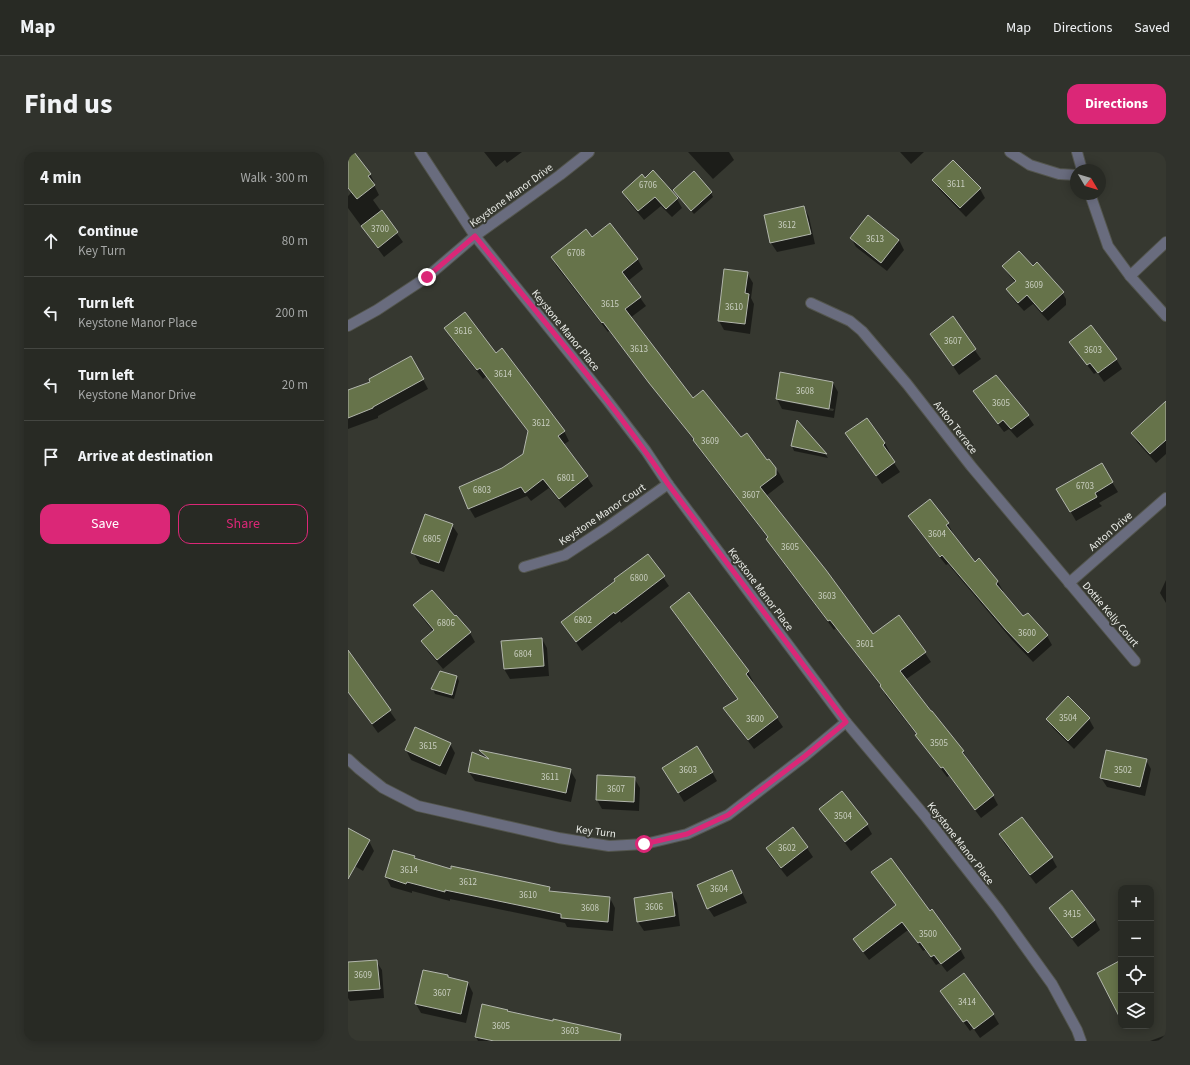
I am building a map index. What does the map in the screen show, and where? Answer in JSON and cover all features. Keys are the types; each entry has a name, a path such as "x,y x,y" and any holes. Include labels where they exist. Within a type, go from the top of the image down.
{"street":[{"name":"Keystone Manor Place","path":"420,152 475,236 607,400 646,451 668,484 846,722 925,816 998,909 1052,984 1077,1030 1081,1041"},
{"name":"Keystone Manor Drive","path":"348,326 377,310 427,277 475,236 554,180 589,152"},
{"path":"1010,152 1030,165 1059,174 1070,174"},
{"path":"1077,152 1080,164"},
{"path":"1092,200 1108,246 1130,276 1166,316"},
{"path":"1130,276 1166,242"},
{"name":"Anton Terrace","path":"811,303 850,321 862,331 1069,583"},
{"name":"Keystone Manor Court","path":"524,567 565,555 668,484"},
{"name":"Anton Drive","path":"1069,583 1166,498"},
{"name":"Dottie Kelly Court","path":"1069,583 1135,661"},
{"name":"Key Turn","path":"348,758 383,788 418,806 559,838 594,844 608,846 644,844 687,834 728,815 805,756 846,722"}],"building":[{"path":"348,152 354,152 371,174 368,176 375,185 357,199 348,188"},
{"path":"953,160 981,188 960,208 932,180"},
{"path":"653,170 678,198 666,209 655,197 638,211 622,192 642,174 645,178"},
{"path":"694,171 712,192 691,211 673,190"},
{"path":"804,206 811,234 770,243 764,215"},
{"path":"382,210 398,232 378,248 361,226"},
{"path":"868,215 899,240 881,263 850,238"},
{"path":"610,223 638,259 622,272 641,297 625,309 693,398 703,390 741,437 747,433 767,460 769,459 776,468 776,475 760,487 826,570 873,634 899,615 926,652 900,671 964,751 962,752 994,795 975,810 943,767 941,768 915,735 917,734 880,686 881,685 803,588 766,539 768,537 693,440 694,439 551,257 586,229 592,237"},
{"path":"1019,251 1033,266 1037,262 1064,292 1042,312 1027,295 1018,303 1006,289 1016,281 1002,266"},
{"path":"724,269 748,272 745,293 749,294 745,324 718,321"},
{"path":"465,312 496,353 502,348 565,431 558,436 588,476 559,499 543,479 525,493 521,487 468,509 459,487 502,468 523,454 528,431 480,368 477,370 444,328"},
{"path":"953,316 976,349 953,366 930,334"},
{"path":"1091,325 1117,359 1098,373 1090,363 1087,365 1069,342"},
{"path":"411,356 424,379 373,408 348,418 348,390 370,382 369,379"},
{"path":"780,372 833,382 829,409 776,399"},
{"path":"996,375 1029,415 1011,429 1003,420 998,424 973,391"},
{"path":"1166,401 1166,440 1150,454 1131,433"},
{"path":"867,418 885,443 883,445 895,462 876,476 845,433"},
{"path":"797,420 827,454 791,446"},
{"path":"1102,463 1113,482 1095,493 1097,497 1070,512 1056,489"},
{"path":"930,499 949,523 946,525 975,562 979,558 998,581 996,584 1023,616 1028,613 1048,635 1028,653 1006,630 942,555 940,557 908,516"},
{"path":"425,514 453,524 439,563 411,553"},
{"path":"648,554 665,576 615,614 614,612 576,642 561,622 615,581 614,579"},
{"path":"432,590 471,632 437,660 421,641 434,630 413,605"},
{"path":"689,592 749,671 746,674 778,717 748,740 723,708 738,699 670,607"},
{"path":"542,638 544,666 504,669 501,641"},
{"path":"348,650 391,710 372,724 348,692"},
{"path":"440,671 457,676 452,695 431,689"},
{"path":"1068,696 1090,718 1068,741 1046,719"},
{"path":"415,727 451,743 440,766 405,750"},
{"path":"697,746 713,772 678,793 662,768"},
{"path":"479,750 571,769 566,793 468,772 472,752 489,759"},
{"path":"1106,750 1147,759 1140,787 1100,778"},
{"path":"597,775 635,777 634,802 596,800"},
{"path":"842,791 868,824 845,842 819,809"},
{"path":"1022,817 1053,857 1030,875 999,834"},
{"path":"793,827 808,847 781,868 766,848"},
{"path":"348,828 370,840 348,879"},
{"path":"393,850 451,869 451,866 550,887 549,891 610,897 608,922 561,918 561,914 445,890 445,892 407,882 406,884 385,877"},
{"path":"891,858 930,911 932,909 961,949 941,964 934,955 931,957 920,942 918,943 902,922 863,952 853,939 896,905 871,872"},
{"path":"732,870 742,893 707,909 697,885"},
{"path":"1072,890 1095,920 1072,938 1049,908"},
{"path":"672,892 675,916 637,922 634,898"},
{"path":"377,960 380,989 348,991 348,962"},
{"path":"1118,962 1118,1014 1097,973"},
{"path":"423,970 448,975 448,977 468,982 461,1014 415,1004"},
{"path":"964,973 994,1014 974,1029 967,1020 963,1022 940,991"},
{"path":"482,1004 553,1021 553,1019 621,1034 620,1041 494,1041 475,1037"}],"route":[{"path":"427,277 475,236 607,400 646,451 668,484 846,722 805,756 728,815 687,834 644,844"}]}
